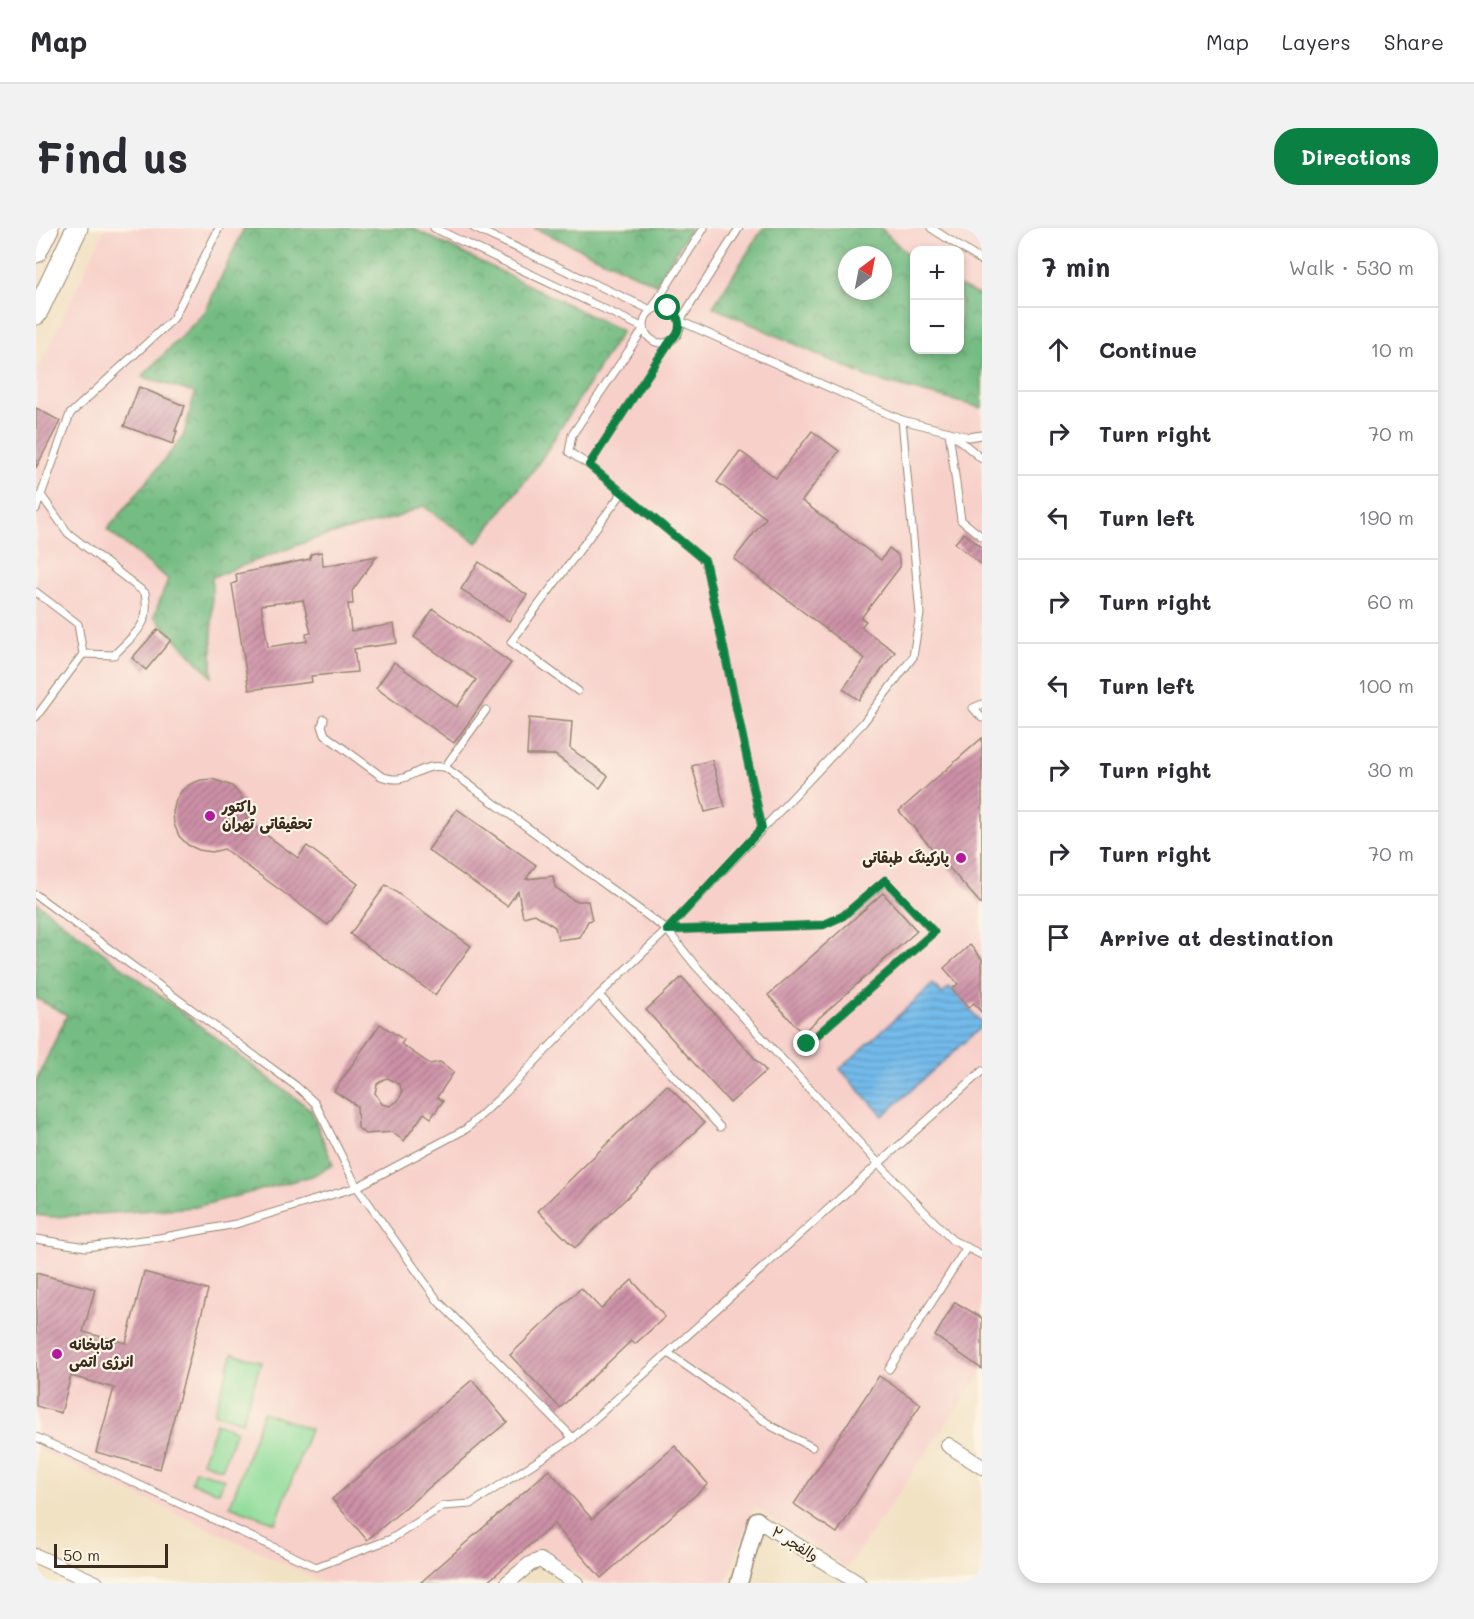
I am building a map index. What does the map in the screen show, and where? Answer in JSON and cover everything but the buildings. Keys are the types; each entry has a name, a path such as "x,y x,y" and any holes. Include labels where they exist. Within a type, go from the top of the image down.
{"main road":[{"path":"36,314 73,237 43,238"}],"street":[{"path":"948,1445 982,1467"},
{"name":"والفجر ۲","path":"739,1583 757,1520 858,1583"},
{"path":"36,1556 96,1583"},
{"path":"507,1583 536,1561 544,1562 576,1583"}],"lane":[{"path":"36,509 70,414 173,319 219,228"},
{"path":"434,228 446,231 644,328 654,341 664,343 670,341"},
{"path":"474,228 651,310 668,308 677,315 680,321 902,420 969,437 982,435"},
{"path":"704,228 645,318 644,328 572,435 569,452 589,465 705,561 762,828"},
{"path":"589,465 670,341 678,333 680,321 739,228"},
{"path":"931,228 982,261"},
{"path":"36,1239 86,1247 159,1238 236,1224 357,1187 466,1129 506,1092 667,930 863,723 913,657 920,614 902,420"},
{"path":"949,432 982,459"},
{"path":"949,432 961,520 982,537"},
{"path":"578,691 511,642 622,493"},
{"path":"40,495 68,533 145,593 148,610 141,626 114,655 82,654"},
{"path":"36,592 78,624 82,654 36,717"},
{"path":"982,704 974,708 982,718"},
{"path":"446,767 486,710"},
{"path":"324,719 322,726 325,735 381,776 392,780 403,780 431,767 446,767 667,930 695,965 952,1240 982,1255"},
{"path":"667,930 823,925 843,916 885,880 934,932 807,1044"},
{"path":"36,895 296,1086 315,1104 357,1187 438,1301 573,1438"},
{"path":"600,995 720,1126"},
{"path":"36,1437 316,1567 391,1539 443,1506 471,1504 573,1438 982,1071"},
{"path":"889,1369 966,1247"},
{"path":"668,1353 772,1427 812,1447"}],"shaded area":[{"path":"105,228 982,228 982,1372 847,1568 754,1506 726,1583 591,1583 540,1548 496,1583 326,1583 36,1448 36,374"}],"green space":[{"path":"244,228 412,228 622,331 538,464 477,543 423,506 395,518 317,538 212,577 212,677 154,616 168,579 107,530 183,437 195,393 142,377 205,312"},
{"path":"534,228 691,228 656,284"},
{"path":"763,228 881,228 910,257 910,354 964,354 964,288 982,297 982,408 872,379 713,307"},
{"path":"36,902 311,1110 333,1165 312,1176 196,1207 54,1217 36,1215 36,1081 67,1015 36,998 38,953 36,952"},
{"path":"233,1353 261,1362 242,1422 214,1413"},
{"path":"263,1412 310,1429 276,1523 230,1506"},
{"path":"216,1423 236,1430 222,1469 202,1462"},
{"path":"195,1470 224,1479 219,1492 191,1482"}],"water":[{"path":"933,984 942,994 949,987 952,989 982,1023 982,1026 883,1116 840,1069"}],"place":[{"name":"راکتور تحقیقاتی تهران","path":"210,816"},
{"name":"پارکینگ طبقاتی","path":"961,858"},
{"name":"کتابخانه انرژی اتمی","path":"57,1354"}],"route":[{"path":"668,308 677,315 680,321 678,333 670,341 589,465 705,561 762,828 667,930 823,925 843,916 885,880 934,932 807,1044"}]}
